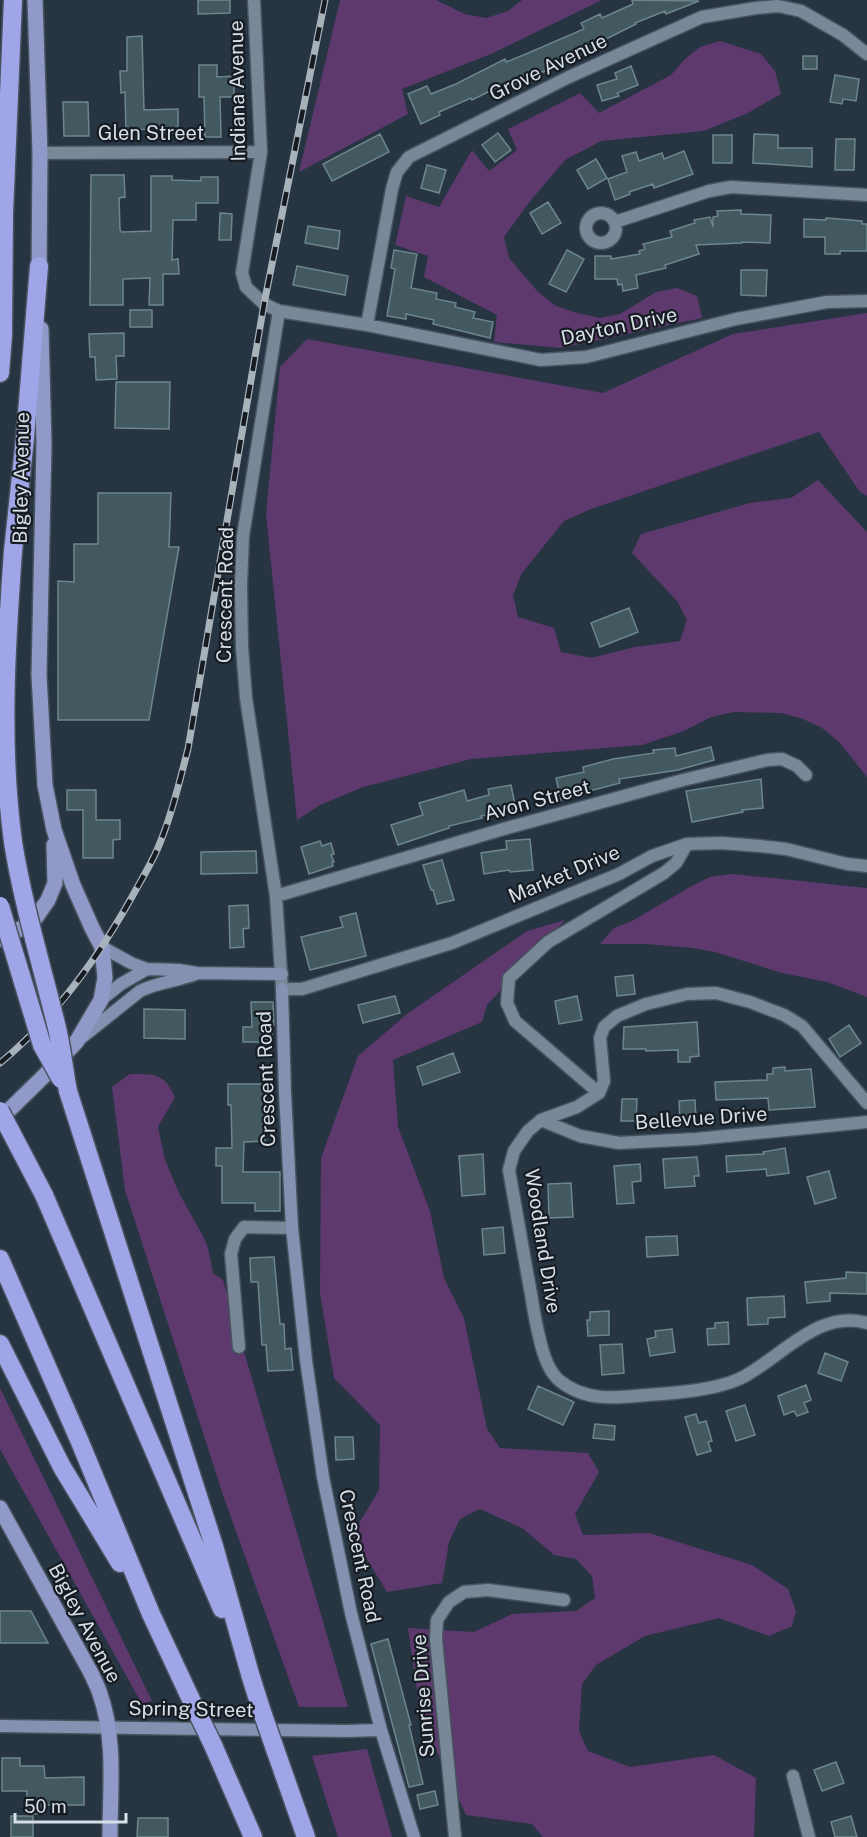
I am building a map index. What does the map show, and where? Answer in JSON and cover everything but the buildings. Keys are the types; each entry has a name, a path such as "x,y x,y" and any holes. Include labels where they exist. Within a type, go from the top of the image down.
{"highway":[{"path":"0,373 3,334 4,213 14,0"},
{"path":"0,151 4,213"},
{"path":"39,266 4,668 3,755 12,840 22,895 57,1030 68,1091 214,1546 249,1674 306,1837"},
{"path":"0,906 42,1045 68,1091"},
{"path":"0,1111 44,1195 249,1674"},
{"path":"0,1259 80,1442 151,1614 213,1745 253,1837"},
{"path":"0,1344 62,1467 151,1614"}],"main road":[{"name":"Bigley Avenue","path":"35,0 40,153 39,266 44,444 39,675 45,785 54,830 73,885 102,947 105,978 101,1000"},
{"path":"0,939 32,923 48,900 55,883 54,830"},
{"path":"0,1119 77,1041 101,1000"},
{"name":"Bigley Avenue","path":"0,1509 91,1673 100,1694 108,1727 111,1757 110,1837"}],"street":[{"name":"Indiana Avenue","path":"246,287 242,273 261,152 254,0"},
{"name":"Grove Avenue","path":"367,325 392,189 397,172 409,157 569,77 702,17 778,6 801,11 843,35 867,54"},
{"name":"Glen Street","path":"40,153 261,152"},
{"path":"615,222 709,190 731,188 867,195"},
{"name":"Dayton Drive","path":"246,287 264,304 279,311 367,325 541,360 586,357 736,319 827,302 867,301"},
{"name":"Crescent Road","path":"279,311 243,536 241,585 246,698 276,897 282,974 292,1228 306,1360 323,1478 351,1613 381,1730 414,1837"},
{"name":"Avon Street","path":"276,897 507,828 683,780 767,760 782,759 797,766 806,775"},
{"name":"Market Drive","path":"282,989 302,989 452,943 619,874 652,856 687,844 721,843 786,849 847,864 867,866"},
{"path":"687,844 676,863 664,873 548,942 509,978 507,1003 515,1021 599,1094 604,1081 600,1038 604,1027 617,1016 646,1004 687,994 716,993 750,1002 784,1015 802,1026 867,1103"},
{"path":"102,947 130,963 147,969 197,973 282,974"},
{"path":"101,1000 121,984 147,969"},
{"path":"77,1041 147,987 180,980 197,973"},
{"name":"Woodland Drive","path":"599,1094 577,1107 541,1120 528,1131 514,1151 509,1170 539,1338 549,1366 559,1381 586,1395 611,1399 678,1392 724,1384 745,1376 792,1343 821,1327 842,1321 867,1323"},
{"name":"Bellevue Drive","path":"541,1120 580,1136 619,1143 696,1139 867,1122"},
{"path":"239,1347 231,1254 235,1239 244,1227 292,1228"},
{"name":"Sunrise Drive","path":"454,1837 436,1639 437,1620 449,1602 464,1592 488,1590 564,1600"},
{"name":"Spring Street","path":"0,1726 381,1730"},
{"path":"793,1776 809,1837"}],"shaded area":[{"path":"340,0 436,0 465,14 486,18 508,11 522,0 602,0 491,54 402,89 408,114 299,172"},
{"path":"720,41 761,54 775,71 781,94 746,114 703,131 601,141 565,160 531,200 504,237 509,258 538,292 556,306 600,318 620,314 656,292 677,288 697,296 702,318 561,348 494,342 497,315 424,277 428,256 395,245 406,196 439,207 472,150 489,171 517,150 508,129 580,93 599,113 671,75 700,47"},
{"path":"867,313 867,496 860,492 819,432 591,509 564,521 522,573 513,595 518,617 554,628 561,652 591,658 635,647 680,641 687,620 677,601 632,553 641,534 750,503 791,498 818,480 867,532 867,777 839,742 822,728 782,713 734,712 711,717 684,731 642,745 471,759 363,787 320,805 297,820 266,514 280,367 307,339 603,393 733,334"},
{"path":"732,874 867,888 867,997 827,982 782,973 715,952 647,944 600,944 614,928 632,921 690,887 710,877"},
{"path":"565,920 487,1005 482,1022 393,1060 398,1127 430,1211 444,1278 464,1318 487,1429 500,1448 588,1453 599,1472 575,1514 583,1535 649,1533 752,1565 788,1589 796,1611 792,1626 769,1636 719,1618 645,1636 596,1665 582,1684 579,1731 588,1751 630,1767 714,1755 756,1778 754,1837 543,1837 532,1824 466,1815 421,1717 408,1628 474,1632 512,1614 576,1611 595,1598 592,1576 576,1559 554,1555 522,1528 480,1509 460,1519 449,1542 442,1583 387,1592 352,1535 379,1490 380,1425 334,1378 320,1293 321,1158 358,1056 407,1014 527,931"},
{"path":"130,1074 158,1076 167,1083 175,1097 158,1127 165,1160 179,1193 204,1238 213,1273 223,1280 348,1707 299,1707 223,1495 125,1190 112,1087"},
{"path":"0,1388 152,1701 142,1704 0,1449"},
{"path":"367,1749 392,1837 338,1837 312,1756"}],"railway":[{"path":"0,1063 39,1026 90,964 120,918 154,856 171,813 188,749 264,304 325,0"}]}
